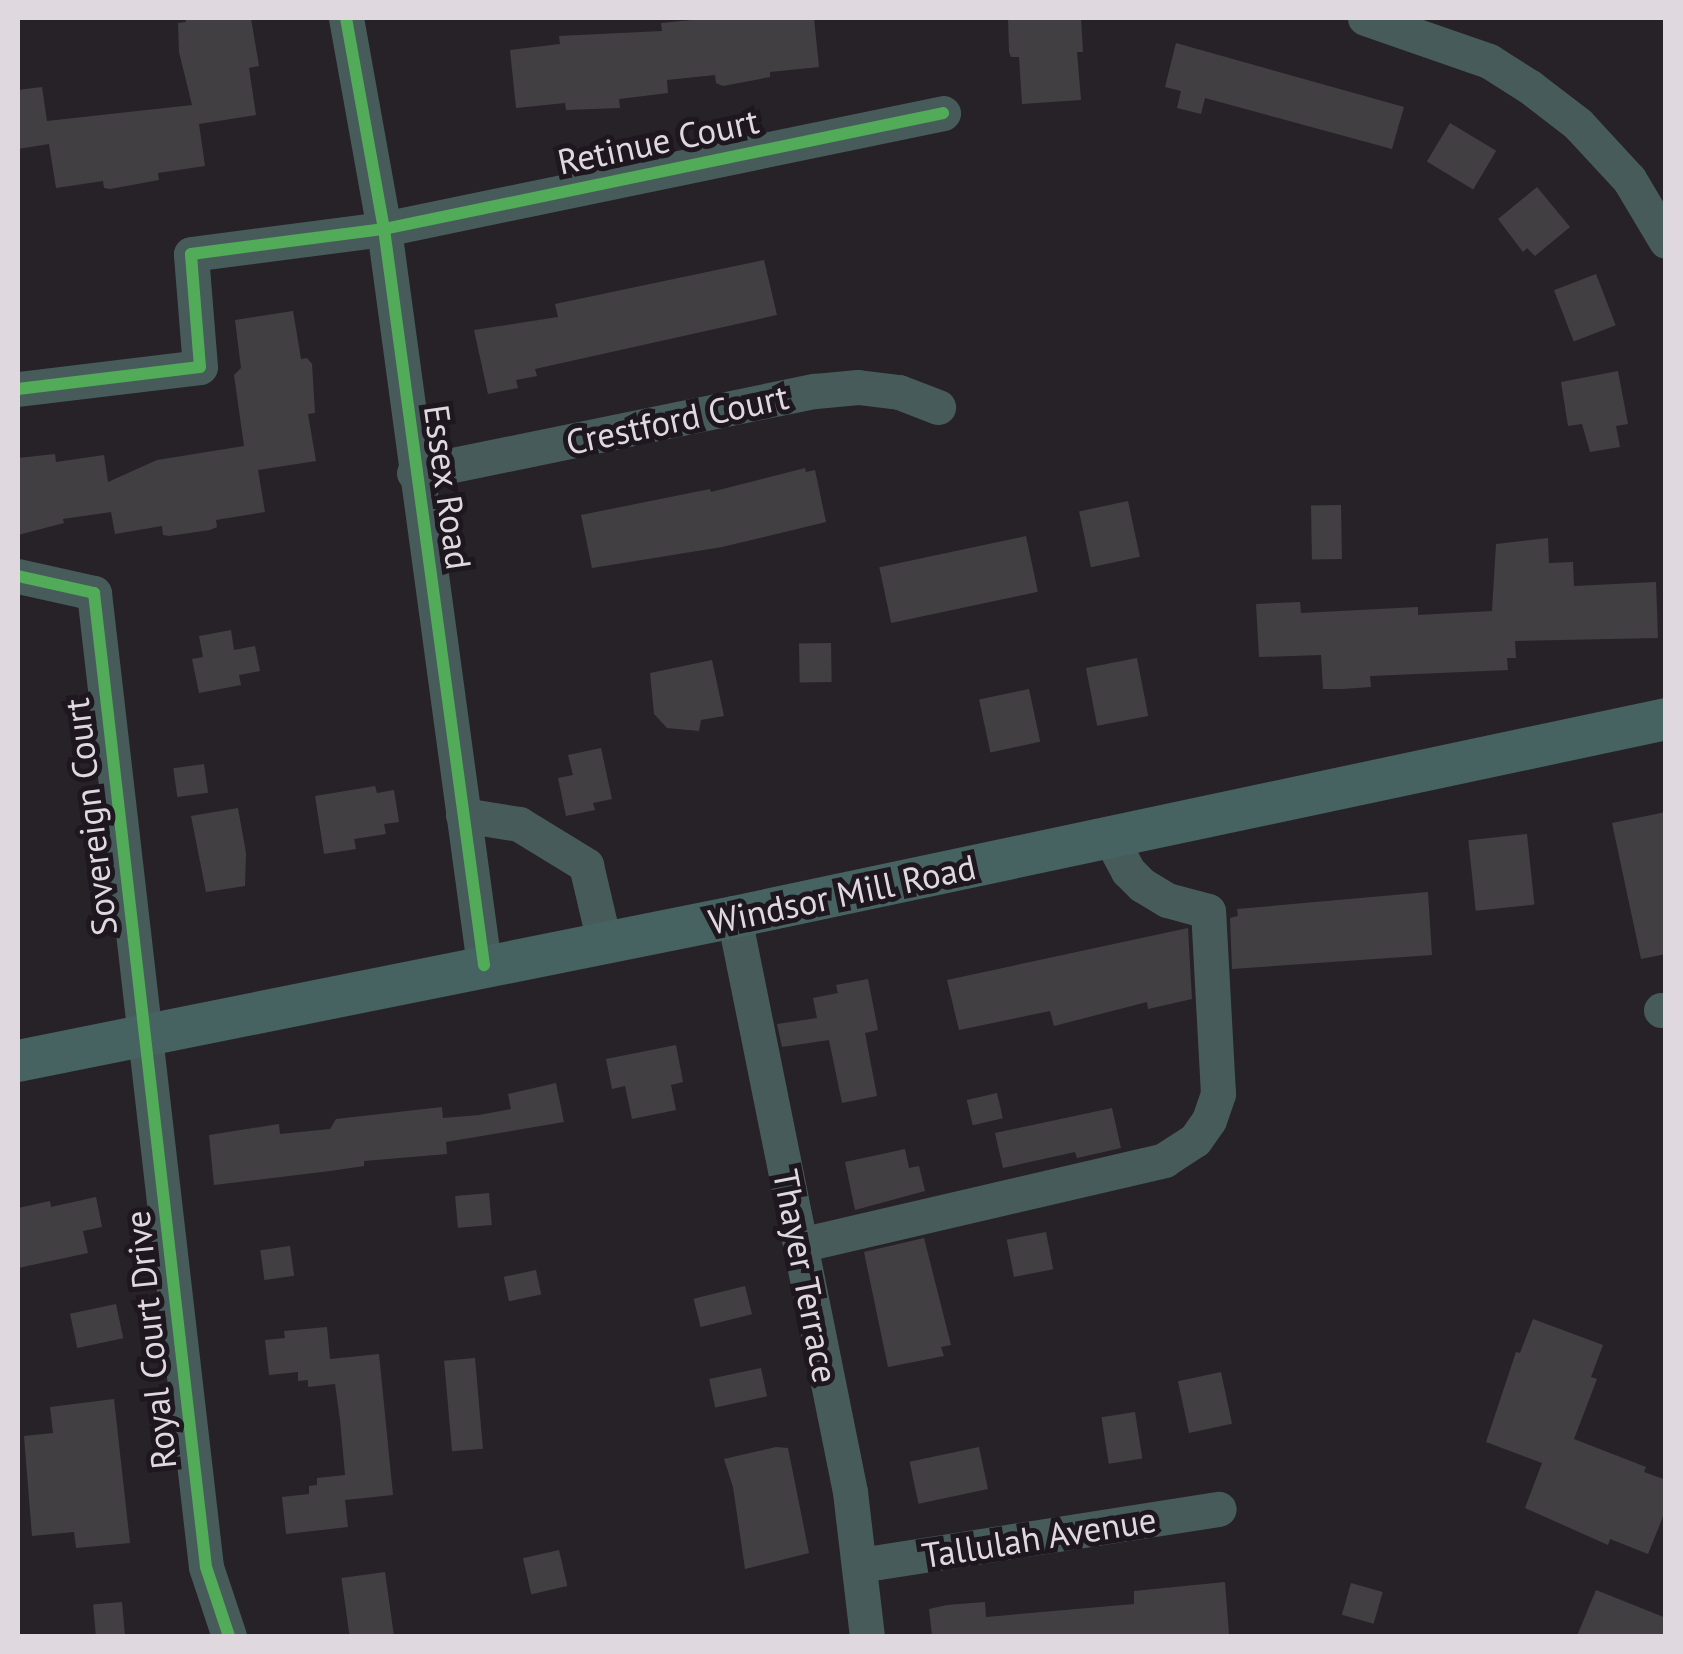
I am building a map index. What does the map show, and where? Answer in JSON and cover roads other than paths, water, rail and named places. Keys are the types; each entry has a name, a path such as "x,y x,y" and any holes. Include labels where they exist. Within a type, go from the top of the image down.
{"main road":[{"name":"Windsor Mill Road","path":"18,1060 734,917 1666,719"}],"street":[{"name":"Essex Road","path":"346,18 384,229 414,473 484,965"},
{"path":"1364,18 1489,61 1530,87 1578,124 1629,179 1666,241"},
{"name":"Retinue Court","path":"18,389 200,367 191,254 384,229 943,112"},
{"name":"Crestford Court","path":"414,473 815,391 858,388 898,392 938,407"},
{"name":"Sovereign Court","path":"18,576 94,593 146,1033"},
{"path":"463,814 518,824 586,865 604,942"},
{"path":"800,1245 1164,1160 1195,1140 1209,1120 1218,1094 1208,911 1167,900 1142,885 1128,871 1110,837"},
{"name":"Thayer Terrace","path":"734,917 850,1492 867,1636"},
{"name":"Royal Court Drive","path":"146,1033 206,1567 229,1636"},
{"name":"Tallulah Avenue","path":"860,1565 1219,1509"}]}
